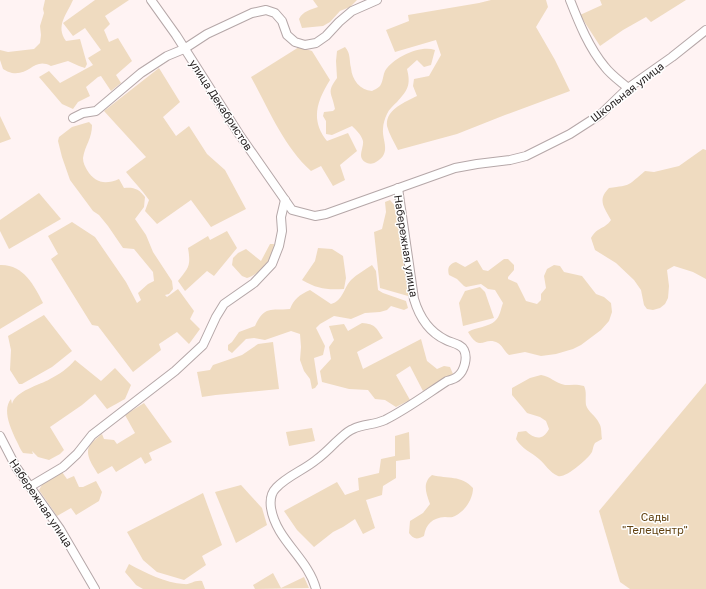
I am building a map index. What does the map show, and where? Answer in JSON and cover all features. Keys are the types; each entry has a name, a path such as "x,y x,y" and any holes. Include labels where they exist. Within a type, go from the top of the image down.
{"street":[{"name":"улица Декабристов","path":"151,0 239,134 292,210"},
{"path":"73,118 82,113 96,111 141,73 167,56 184,49 207,34 252,13 266,10 275,13 282,21 287,35 295,42 305,45 316,43 326,36 352,11 377,0"},
{"path":"570,0 597,58 628,88"},
{"name":"Школьная улица","path":"292,210 315,216 326,214 454,168 510,160 526,156 570,134 601,114 628,88 672,57 706,30"},
{"name":"Набережная улица","path":"316,589 303,564 286,542 275,522 271,506 271,496 275,489 284,481 316,461 350,430 372,425 385,420 447,381 457,378 462,373 466,362 465,351 459,345 445,340 425,324 417,308 414,299 398,188"},
{"path":"31,486 63,467 77,454 92,435 175,371 203,344 224,304 254,283 272,264 279,246 282,231 281,217 285,200"},
{"name":"Набережная улица","path":"0,436 16,467 31,486 60,529 95,589"}],"green space":[{"path":"45,0 73,0 63,20 63,36 66,41 80,39 87,64 85,68 68,61 51,66 40,64 18,73 12,73 4,70 0,60 0,50 8,52 34,49 40,43 40,26 44,13 43,9"},
{"path":"95,0 129,0 105,16 110,24 104,30 109,42 118,38 132,61 116,75 121,83 111,91 101,76 98,77 86,87 90,96 78,102 73,109 62,104 39,77 49,71 60,83 93,65 88,58 101,50 85,28 73,36 63,23"},
{"path":"313,0 357,0 350,7 340,11 330,22 323,26 302,28 299,19 301,16 307,11 318,7"},
{"path":"491,0 546,0 548,7 536,27 555,60 570,91 457,134 398,150 387,126 389,115 397,107 417,96 413,86 414,79 429,76 441,55 436,40 395,52 386,30 409,21 408,15"},
{"path":"600,0 686,0 651,22 646,17 623,30 600,46 580,15 602,5"},
{"path":"299,47 312,51 330,80 325,88 317,110 318,126 327,141 348,133 357,151 340,165 345,180 333,186 321,166 311,171 293,151 277,127 251,77"},
{"path":"345,47 349,55 353,77 357,84 364,89 372,91 380,86 385,71 394,61 408,53 422,49 435,50 431,65 424,67 417,60 407,69 409,79 408,87 404,94 389,111 384,121 384,155 376,162 370,164 362,159 361,153 363,141 360,134 352,126 332,135 326,134 326,121 323,116 324,112 333,111 335,109 331,90 337,78 337,51"},
{"path":"159,68 180,102 163,117 176,136 189,126 207,154 225,170 246,209 211,227 191,200 157,224 145,211 149,200 126,172 146,157 104,111"},
{"path":"0,116 11,139 0,143"},
{"path":"89,122 92,125 92,130 83,158 87,170 93,178 101,182 109,182 119,179 124,188 136,189 145,197 144,207 135,219 146,235 153,252 172,281 173,289 169,294 165,295 167,297 178,289 194,311 190,319 200,329 189,344 177,332 159,344 161,350 133,372 98,326 92,325 51,259 58,254 48,236 72,222 95,237 126,282 137,303 141,300 138,293 154,281 153,272 134,249 123,248 108,226 99,215 93,211 70,180 62,157 58,141 59,137 72,127"},
{"path":"703,149 706,150 706,279 693,272 674,266 667,270 669,286 668,298 665,304 660,308 653,310 647,309 644,305 641,290 634,280 616,263 595,250 591,238 611,220 603,204 603,196 609,188 629,184 645,171 654,172 679,166"},
{"path":"39,193 61,219 9,249 0,231 0,220"},
{"path":"390,200 395,206 409,282 408,296 380,288 374,232 382,229 386,212 385,202"},
{"path":"227,231 237,248 214,276 207,271 185,291 178,281 185,272 189,263 188,248 208,236 210,240"},
{"path":"270,244 274,244 272,255 265,265 252,276 247,278 242,276 232,265 233,258 238,253 246,249 261,261"},
{"path":"318,248 332,249 343,256 346,278 344,289 322,288 302,280 315,261"},
{"path":"504,259 508,259 514,265 514,270 508,279 517,283 526,301 537,304 541,300 541,294 546,288 544,276 547,269 554,265 560,266 564,272 582,276 596,294 604,297 611,303 612,312 609,321 601,330 581,345 556,354 541,356 525,352 509,355 501,345 493,341 483,343 476,342 468,332 489,325 495,321 499,315 503,303 495,290 488,289 481,284 466,287 457,279 449,275 448,268 456,262 465,267 477,260 483,270 488,271"},
{"path":"0,265 15,268 27,277 36,289 43,303 0,329"},
{"path":"372,265 376,271 378,290 406,301 408,308 404,310 391,306 387,310 365,313 351,319 334,316 320,324 316,328 325,346 323,355 314,358 318,384 315,388 312,389 310,379 304,371 300,360 300,334 291,331 265,340 254,338 246,339 232,353 228,350 228,345 239,332 255,326 265,312 269,310 290,309 297,298 310,290 331,304 341,297 351,280"},
{"path":"480,287 485,292 494,318 463,326 459,303 465,291"},
{"path":"44,315 72,351 52,367 22,384 19,384 10,370 11,350 8,336"},
{"path":"362,323 373,326 383,338 357,352 363,369 421,339 427,361 437,369 444,366 450,367 453,374 423,391 410,366 396,375 410,400 396,407 385,400 375,399 368,390 349,389 322,382 320,371 331,359 329,347 334,340 329,326 344,324 348,331"},
{"path":"273,342 279,389 202,397 197,372 210,370 213,365 242,355 258,344"},
{"path":"75,360 101,381 115,368 131,385 125,399 107,409 95,394 50,427 64,450 60,454 49,460 38,457 32,451 33,454 23,453 12,432 7,411 8,404 11,399 12,404 18,395 57,375"},
{"path":"541,375 565,385 584,386 586,393 586,405 588,410 598,421 601,429 602,439 595,443 590,455 571,472 561,476 552,473 539,459 521,445 516,439 518,432 526,431 532,436 538,438 544,436 549,429 546,421 540,417 527,413 512,395 512,388 530,378"},
{"name":"Сады \"Телецентр\"","path":"706,383 706,589 630,589 620,582 599,511"},
{"path":"144,403 172,442 149,453 152,460 145,464 141,457 116,472 112,466 98,474 89,456 88,449 90,445 102,434 104,439 114,440 117,444 135,433 125,415"},
{"path":"312,428 315,441 289,446 286,432"},
{"path":"409,432 410,459 396,461 396,478 383,486 382,495 366,500 375,528 363,534 355,519 333,532 314,547 297,530 284,511 337,482 345,495 359,490 358,478 379,473 381,459 395,456 395,436"},
{"path":"62,472 67,479 74,476 79,487 83,487 96,481 102,492 99,501 76,515 71,508 57,516 39,490 43,483"},
{"path":"432,475 464,481 473,488 472,496 468,504 459,514 453,517 433,520 426,528 424,536 415,538 409,533 410,521 423,513 430,504 426,492 426,485 427,481"},
{"path":"241,485 262,508 267,525 236,543 215,492"},
{"path":"203,493 222,545 202,556 206,565 184,580 157,572 143,560 127,532"},
{"path":"129,564 170,582 186,584 202,581 205,589 143,589 136,585 125,572"},
{"path":"273,573 281,588 304,577 309,588 255,589 253,585"}]}
